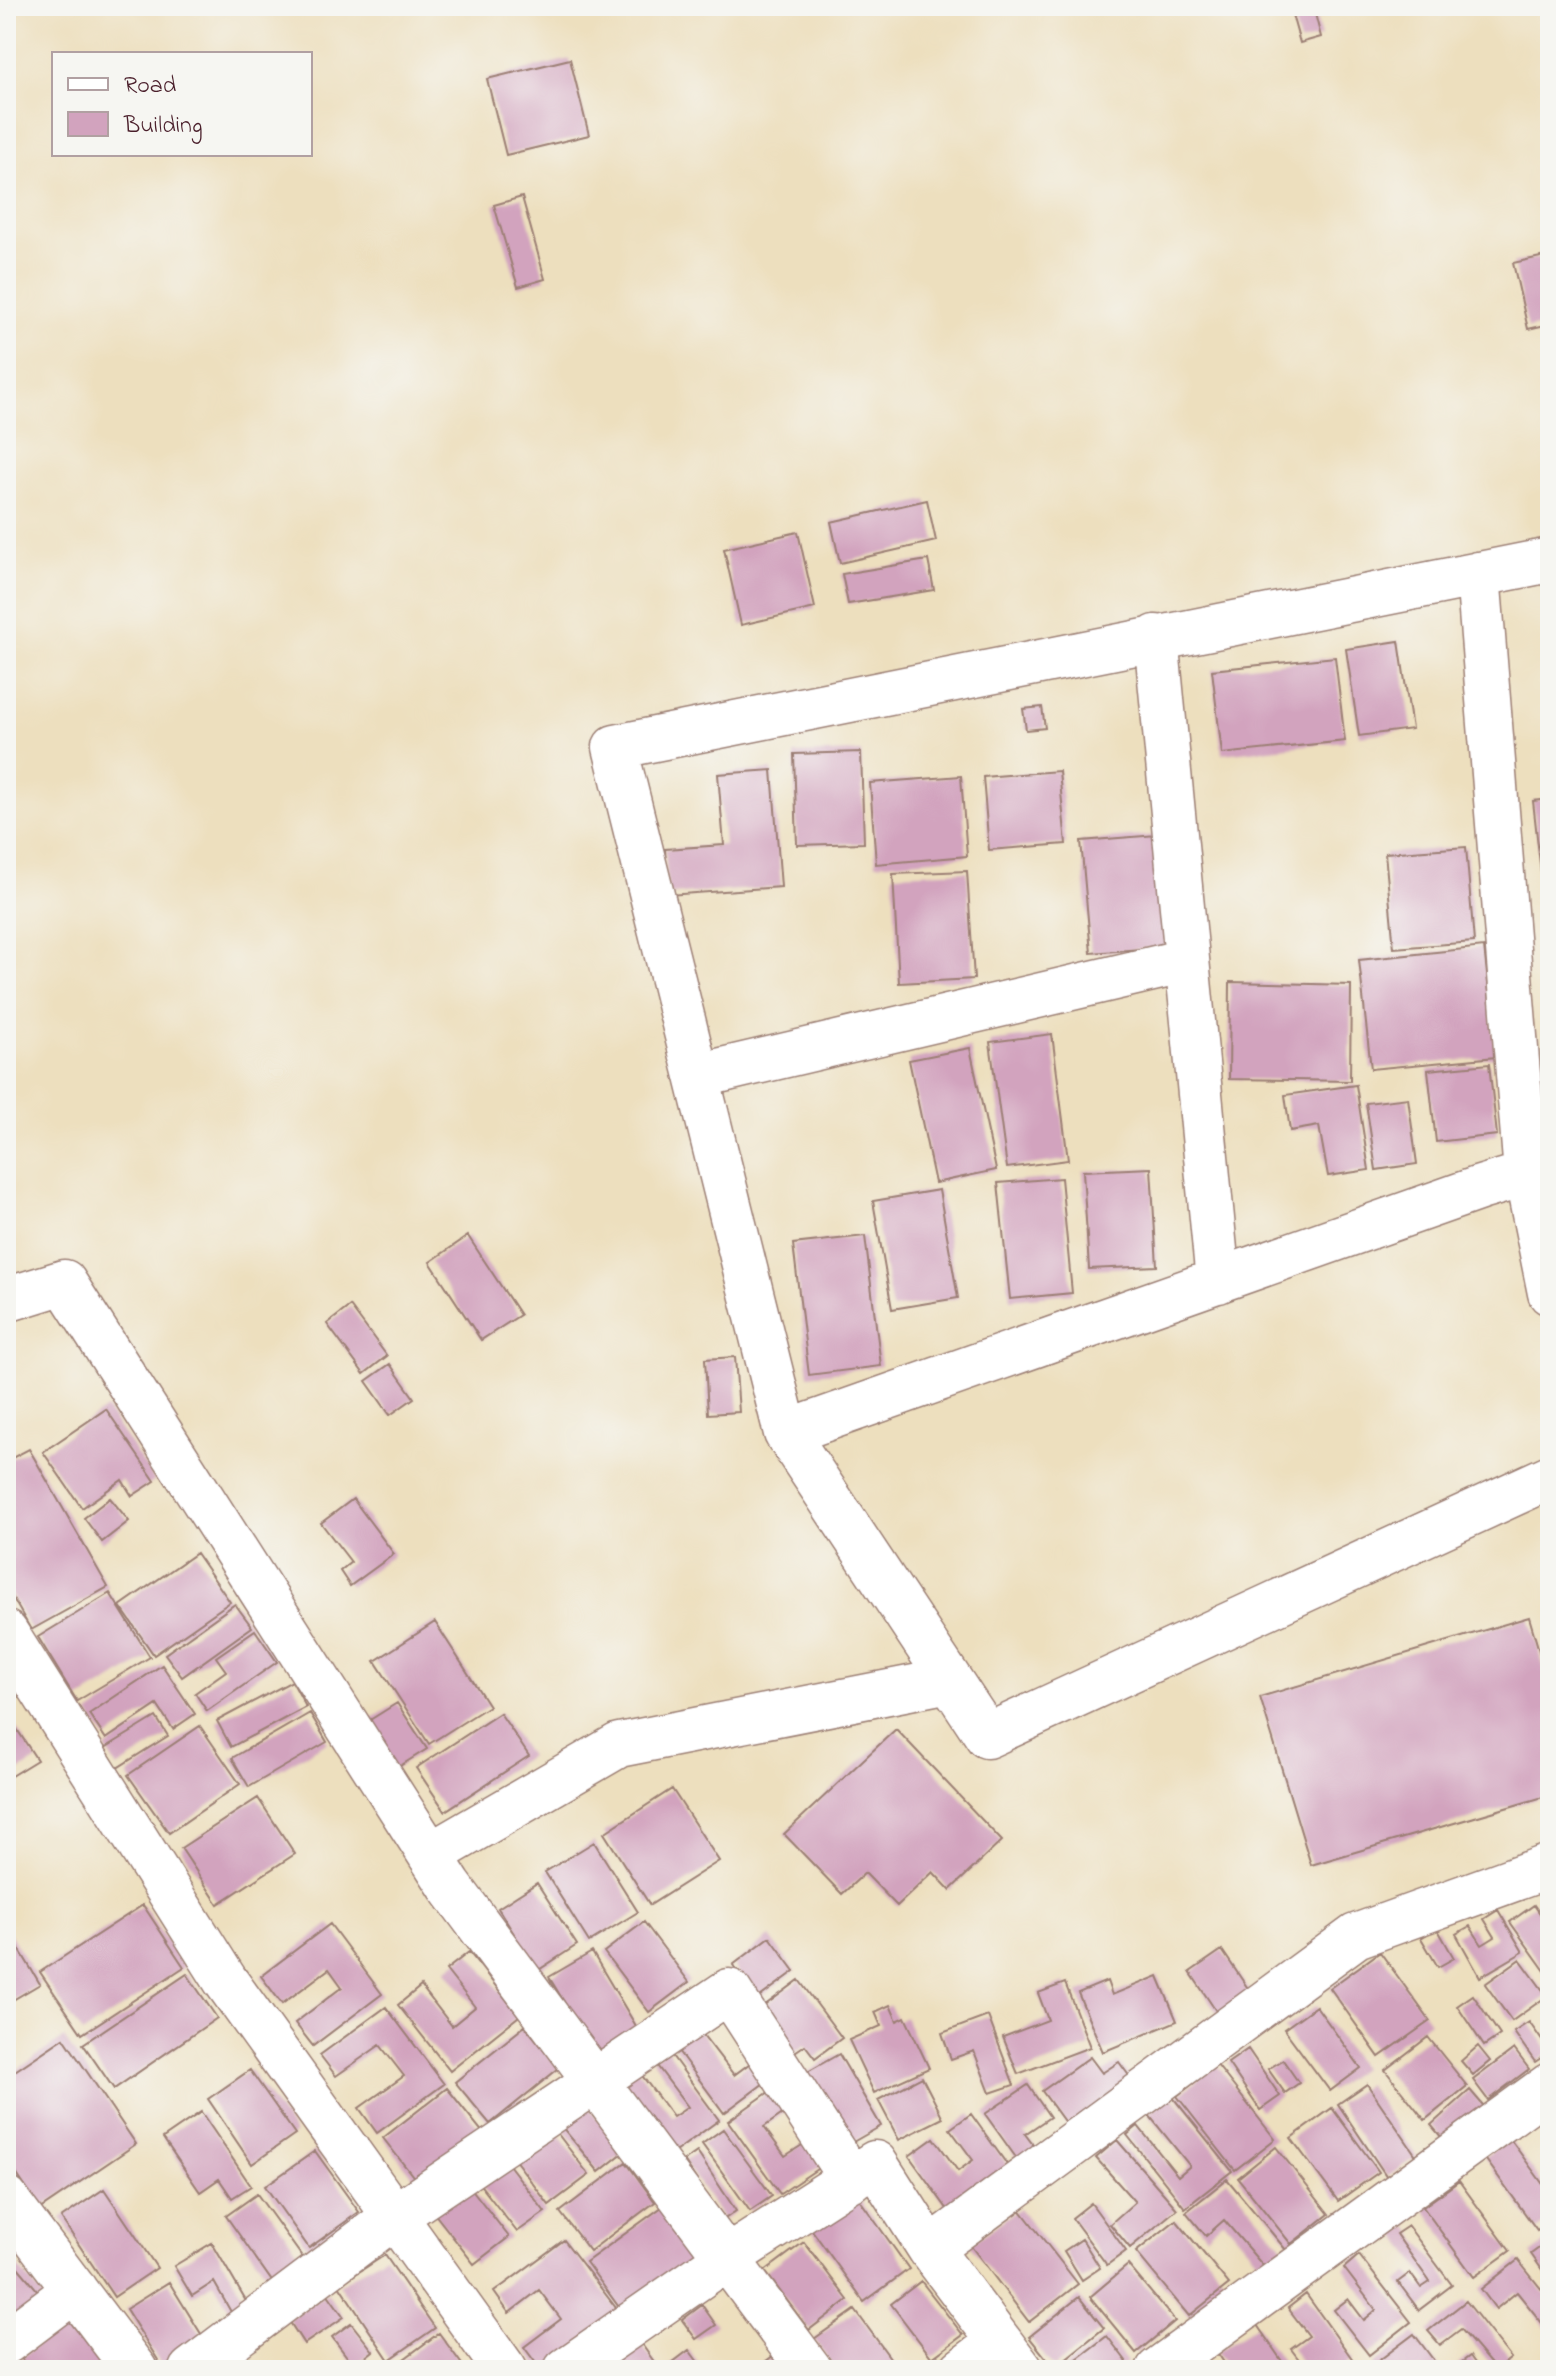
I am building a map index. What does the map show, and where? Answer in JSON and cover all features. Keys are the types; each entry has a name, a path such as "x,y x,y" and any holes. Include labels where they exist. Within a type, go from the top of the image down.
{"street":[{"path":"1550,560 615,747 786,1433 987,1736 1550,1477"},
{"path":"1478,574 1550,1293"},
{"path":"1156,637 1218,1281"},
{"path":"697,1076 1186,961"},
{"path":"786,1433 1465,1193 1538,1171"},
{"path":"6,1300 64,1282 450,1886 810,2370"},
{"path":"6,1633 225,1980 505,2370"},
{"path":"430,1855 619,1745 950,1680"},
{"path":"930,2249 1356,1936 1550,1866"},
{"path":"191,2370 395,2216 729,1991 851,2179"},
{"path":"1158,2370 1550,2085"},
{"path":"566,2370 727,2258 875,2163 930,2249 1010,2356 962,2370"},
{"path":"6,2199 135,2370"},
{"path":"6,2342 75,2290"}],"building":[{"path":"1313,6 1321,37 1300,43 1291,11"},
{"path":"570,59 589,135 506,155 487,79"},
{"path":"522,197 545,279 518,287 494,205"},
{"path":"1550,255 1550,324 1528,329 1513,263"},
{"path":"927,500 936,541 840,563 831,522"},
{"path":"798,532 815,608 741,625 724,549"},
{"path":"928,560 934,590 848,604 842,574"},
{"path":"1399,641 1412,729 1359,736 1346,649"},
{"path":"1335,657 1345,741 1222,754 1212,670"},
{"path":"1042,707 1045,728 1026,730 1023,709"},
{"path":"861,752 864,843 797,845 794,754"},
{"path":"772,770 781,887 668,895 665,849 724,845 718,774"},
{"path":"1059,771 1066,844 989,850 983,777"},
{"path":"961,776 967,856 876,864 870,783"},
{"path":"1550,799 1550,899 1544,900 1533,801"},
{"path":"1157,835 1166,947 1091,953 1081,841"},
{"path":"1466,847 1474,942 1394,948 1385,853"},
{"path":"967,871 974,979 899,983 893,874"},
{"path":"1484,947 1496,1057 1371,1069 1359,960"},
{"path":"1230,982 1351,985 1350,1081 1229,1079"},
{"path":"1052,1034 1068,1160 1007,1168 990,1042"},
{"path":"970,1048 996,1170 935,1183 909,1060"},
{"path":"1489,1064 1497,1135 1436,1142 1428,1070"},
{"path":"1356,1085 1369,1170 1328,1176 1319,1126 1290,1131 1285,1095"},
{"path":"1408,1098 1417,1164 1376,1170 1366,1103"},
{"path":"1151,1168 1157,1266 1089,1269 1083,1171"},
{"path":"1061,1178 1072,1293 1010,1299 998,1183"},
{"path":"939,1190 958,1298 892,1309 873,1201"},
{"path":"468,1236 520,1315 481,1340 430,1262"},
{"path":"865,1236 881,1366 809,1375 793,1244"},
{"path":"350,1306 387,1356 364,1374 327,1324"},
{"path":"735,1357 739,1412 708,1414 705,1359"},
{"path":"390,1364 414,1398 390,1415 366,1381"},
{"path":"106,1409 155,1481 132,1496 122,1480 82,1508 43,1452"},
{"path":"29,1449 108,1587 31,1630 6,1586 6,1461"},
{"path":"110,1498 129,1521 102,1542 84,1518"},
{"path":"353,1499 394,1554 350,1586 340,1571 351,1562 321,1523"},
{"path":"196,1553 230,1602 154,1655 120,1606"},
{"path":"110,1593 150,1657 77,1701 38,1637"},
{"path":"235,1604 252,1627 182,1677 165,1654"},
{"path":"1529,1617 1550,1688 1550,1795 1311,1865 1260,1697"},
{"path":"435,1622 489,1706 429,1744 375,1661"},
{"path":"255,1630 277,1662 207,1711 195,1693 226,1671 216,1657"},
{"path":"162,1665 195,1714 173,1729 157,1705 106,1739 89,1714"},
{"path":"292,1681 306,1707 231,1747 217,1721"},
{"path":"397,1703 427,1749 392,1771 362,1725"},
{"path":"310,1713 327,1742 249,1787 232,1758"},
{"path":"500,1713 529,1756 445,1811 416,1768"},
{"path":"9,1717 37,1760 6,1779 6,1719"},
{"path":"156,1717 168,1736 117,1768 105,1748"},
{"path":"200,1726 240,1784 169,1833 128,1775"},
{"path":"896,1729 1002,1841 950,1890 933,1872 897,1906 865,1873 842,1894 784,1834"},
{"path":"672,1789 719,1861 650,1905 604,1833"},
{"path":"258,1798 295,1854 218,1904 181,1848"},
{"path":"594,1842 638,1912 589,1942 545,1872"},
{"path":"537,1883 577,1945 537,1971 498,1908"},
{"path":"143,1905 184,1967 82,2034 40,1972"},
{"path":"1534,1905 1550,1928 1550,1978 1510,1922"},
{"path":"1498,1910 1523,1952 1480,1977 1456,1934 1470,1926 1482,1945 1495,1937 1484,1919"},
{"path":"644,1922 689,1982 649,2012 604,1952"},
{"path":"330,1924 382,1994 313,2046 295,2023 342,1987 329,1969 282,2004 261,1976"},
{"path":"6,1927 40,1984 6,2004"},
{"path":"1437,1928 1454,1958 1438,1967 1421,1938"},
{"path":"770,1937 795,1971 757,1999 733,1965"},
{"path":"1222,1950 1251,1993 1218,2014 1190,1972"},
{"path":"469,1952 519,2016 450,2071 398,2005 421,1986 452,2026 475,2007 446,1970"},
{"path":"592,1952 639,2031 597,2056 549,1977"},
{"path":"1380,1952 1430,2021 1379,2057 1330,1988"},
{"path":"1520,1959 1547,1996 1512,2021 1485,1984"},
{"path":"187,1974 217,2018 114,2089 83,2044"},
{"path":"1158,1976 1177,2021 1103,2052 1078,1993 1107,1981 1112,1995"},
{"path":"799,1980 842,2038 815,2058 805,2045 789,2056 756,2012"},
{"path":"1065,1983 1090,2047 1018,2074 1003,2037 1048,2020 1038,1993"},
{"path":"1473,1995 1500,2035 1484,2046 1457,2006"},
{"path":"890,2005 897,2021 905,2017 929,2068 874,2093 849,2040 881,2026 875,2012"},
{"path":"1316,2006 1361,2068 1330,2091 1284,2029"},
{"path":"386,2007 444,2084 377,2133 359,2108 404,2076 380,2045 336,2076 320,2055"},
{"path":"988,2016 1014,2085 990,2093 974,2051 951,2059 942,2033"},
{"path":"690,2018 734,2075 753,2061 768,2080 724,2113 667,2036"},
{"path":"1529,2022 1550,2052 1535,2062 1514,2032"},
{"path":"525,2026 559,2068 490,2124 455,2082"},
{"path":"1428,2037 1467,2086 1425,2120 1385,2070"},
{"path":"64,2038 136,2144 40,2209 6,2158 6,2077"},
{"path":"1478,2046 1490,2061 1473,2075 1461,2061"},
{"path":"667,2049 719,2120 672,2154 617,2078 634,2065 673,2117 688,2107 652,2059"},
{"path":"1248,2049 1280,2096 1260,2110 1228,2063"},
{"path":"1514,2049 1529,2069 1488,2100 1473,2080"},
{"path":"839,2054 881,2126 839,2150 797,2078"},
{"path":"1090,2057 1102,2073 1119,2062 1133,2081 1069,2128 1042,2091"},
{"path":"1283,2060 1299,2083 1285,2093 1268,2069"},
{"path":"1217,2065 1275,2139 1235,2170 1177,2096"},
{"path":"250,2070 295,2134 252,2164 208,2099"},
{"path":"922,2077 943,2118 899,2140 878,2100"},
{"path":"1367,2084 1417,2157 1387,2177 1338,2104"},
{"path":"1028,2085 1050,2117 1025,2134 1040,2154 1022,2166 985,2114"},
{"path":"776,2087 791,2108 764,2127 785,2156 813,2138 829,2161 780,2194 728,2121"},
{"path":"447,2088 484,2134 420,2185 383,2138"},
{"path":"1470,2090 1488,2111 1448,2145 1431,2125"},
{"path":"1171,2095 1232,2171 1185,2208 1127,2135 1138,2126 1178,2176 1190,2166 1148,2114"},
{"path":"583,2100 624,2152 599,2172 557,2121"},
{"path":"1332,2108 1379,2172 1338,2201 1291,2138"},
{"path":"201,2112 251,2186 232,2198 219,2179 200,2192 163,2138"},
{"path":"971,2114 1011,2170 951,2214 909,2156 934,2138 958,2171 973,2160 950,2129"},
{"path":"551,2125 589,2175 549,2205 512,2156"},
{"path":"723,2129 772,2196 750,2211 702,2144"},
{"path":"1510,2139 1550,2194 1550,2221 1537,2230 1484,2157"},
{"path":"1117,2140 1177,2209 1130,2248 1110,2224 1135,2202 1096,2158"},
{"path":"1276,2147 1329,2214 1291,2244 1238,2178"},
{"path":"315,2151 359,2212 309,2248 265,2186"},
{"path":"697,2152 736,2211 723,2220 684,2161"},
{"path":"503,2157 545,2212 517,2232 475,2178"},
{"path":"626,2162 655,2202 590,2251 560,2212"},
{"path":"1227,2179 1286,2250 1265,2268 1224,2220 1206,2236 1186,2212"},
{"path":"1459,2181 1510,2251 1474,2277 1423,2207"},
{"path":"467,2183 509,2237 474,2264 431,2209"},
{"path":"104,2189 157,2268 114,2297 61,2218"},
{"path":"855,2193 909,2269 864,2302 809,2226"},
{"path":"257,2194 308,2265 276,2287 226,2216"},
{"path":"1091,2203 1126,2251 1107,2265 1072,2218"},
{"path":"662,2207 700,2258 624,2314 586,2262"},
{"path":"1019,2208 1078,2284 1029,2322 970,2245"},
{"path":"1176,2220 1229,2284 1189,2316 1136,2252"},
{"path":"1408,2226 1452,2285 1419,2310 1398,2282 1410,2273 1421,2288 1430,2282 1396,2234"},
{"path":"1082,2239 1100,2268 1082,2280 1064,2251"},
{"path":"564,2240 626,2321 561,2370 541,2370 524,2347 561,2319 539,2290 509,2313 494,2292"},
{"path":"1550,2240 1550,2281 1531,2254"},
{"path":"804,2242 848,2300 809,2330 765,2271"},
{"path":"212,2243 247,2303 231,2312 214,2282 192,2296 174,2266"},
{"path":"6,2253 44,2298 6,2328"},
{"path":"385,2255 435,2328 389,2360 339,2285"},
{"path":"1359,2255 1411,2322 1369,2355 1334,2310 1348,2299 1364,2320 1376,2310 1344,2268"},
{"path":"1518,2260 1550,2300 1550,2333 1517,2292 1496,2309 1481,2289"},
{"path":"1128,2265 1175,2321 1136,2353 1090,2297"},
{"path":"921,2281 963,2335 932,2358 891,2304"},
{"path":"169,2282 206,2342 163,2368 126,2309"},
{"path":"327,2293 344,2317 304,2344 288,2319"},
{"path":"1306,2294 1353,2360 1339,2370 1307,2370 1291,2349 1309,2336 1288,2308"},
{"path":"1079,2297 1104,2328 1054,2368 1029,2337"},
{"path":"1466,2301 1511,2358 1496,2370 1461,2329 1440,2345 1428,2331"},
{"path":"702,2305 716,2325 696,2339 682,2320"},
{"path":"855,2310 899,2370 836,2370 814,2339"},
{"path":"68,2319 109,2370 30,2370 21,2358"},
{"path":"351,2323 373,2351 354,2366 332,2337"},
{"path":"1257,2325 1288,2370 1229,2370 1217,2352"},
{"path":"439,2333 466,2370 400,2370 396,2365"},
{"path":"1414,2334 1441,2370 1377,2370 1373,2365"},
{"path":"1107,2336 1127,2362 1117,2370 1065,2368"},
{"path":"640,2342 660,2370 602,2370"},
{"path":"689,2350 704,2370 671,2370 668,2366"},
{"path":"773,2356 784,2370 754,2370"},
{"path":"1470,2356 1480,2370 1462,2370 1458,2365"}]}
